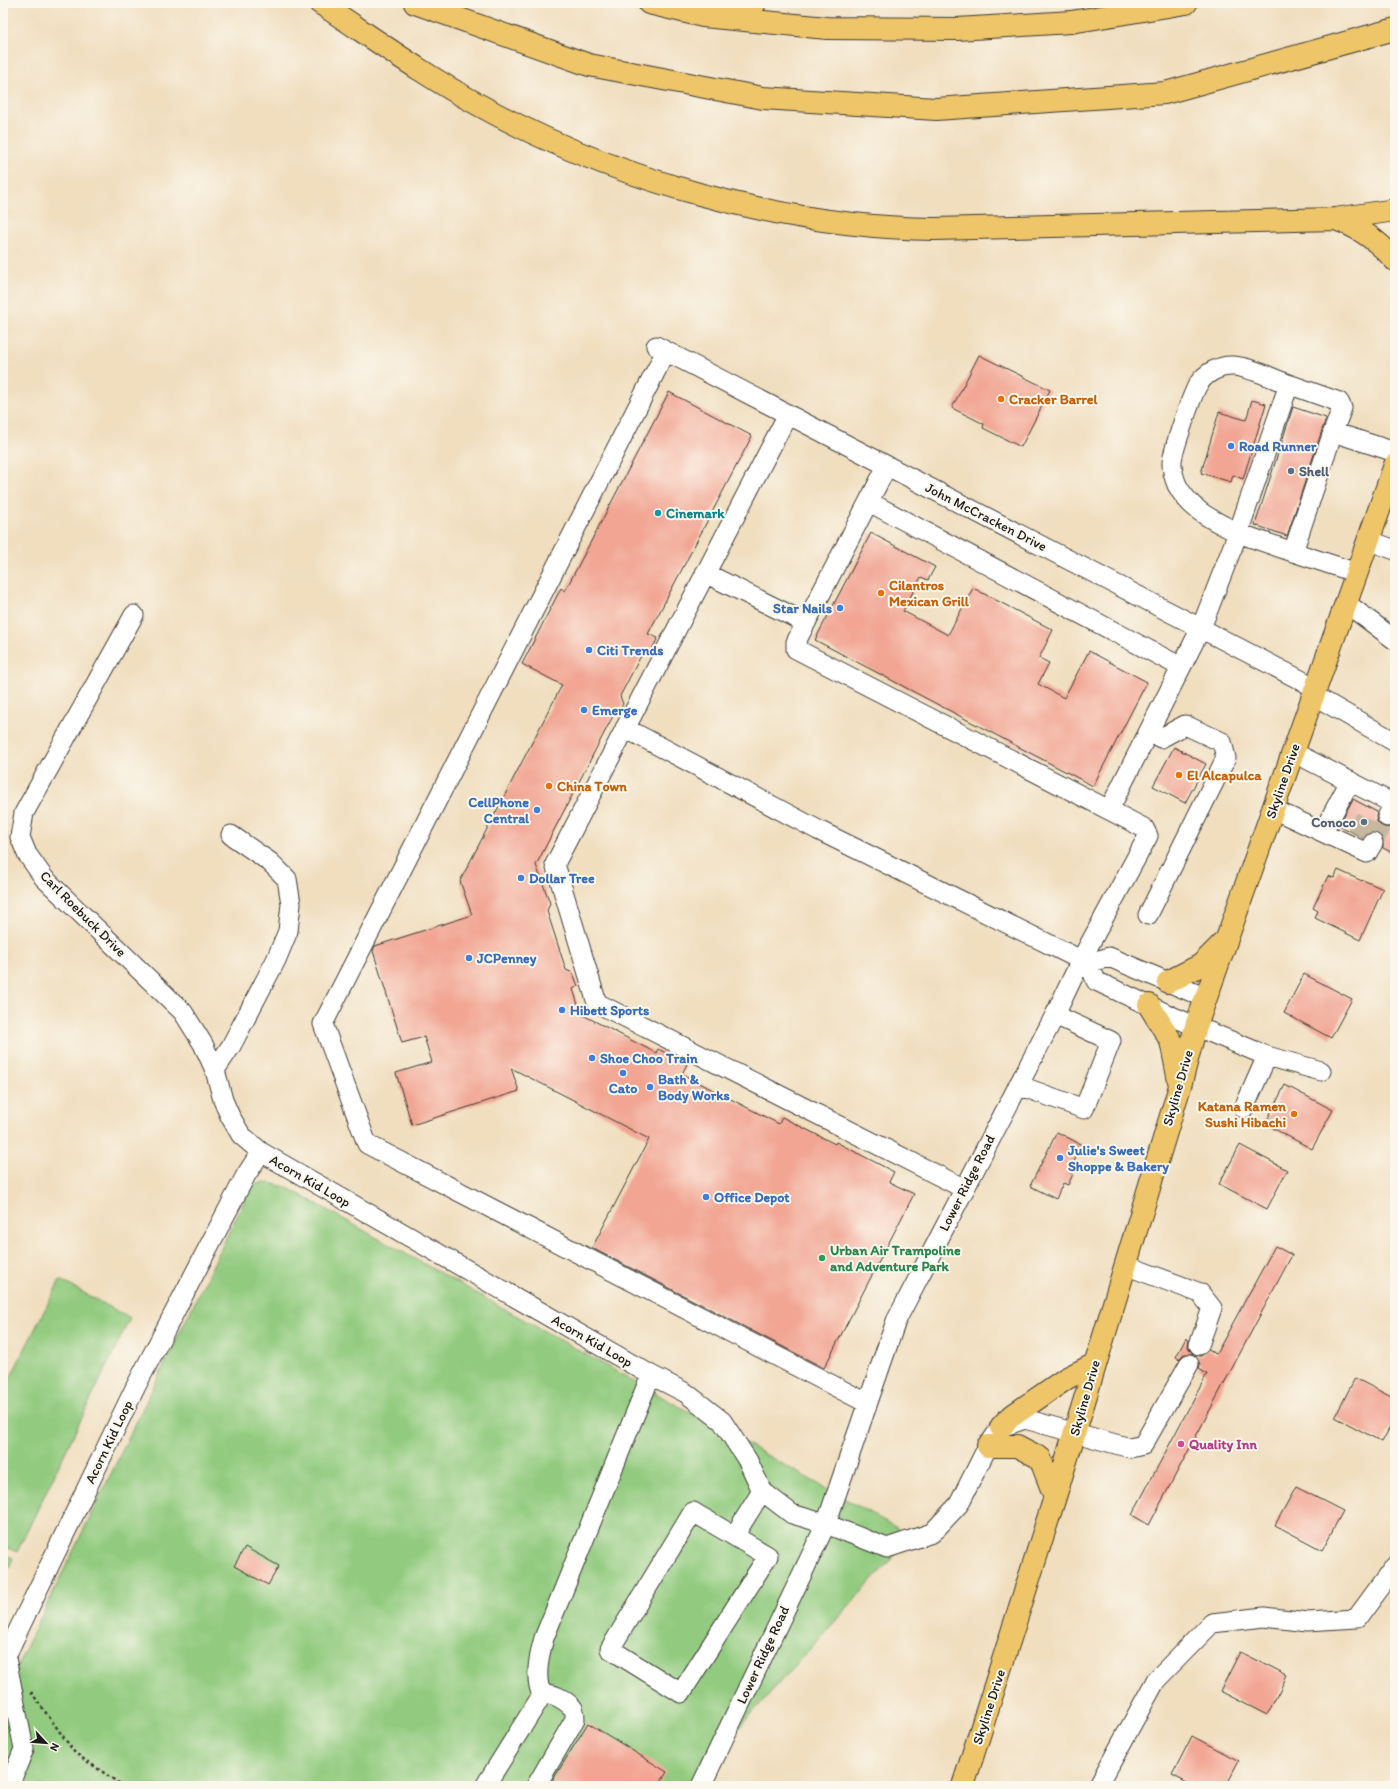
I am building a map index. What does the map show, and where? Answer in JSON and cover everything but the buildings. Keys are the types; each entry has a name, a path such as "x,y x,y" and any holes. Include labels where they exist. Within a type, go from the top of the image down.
{"highway":[{"path":"320,3 443,84 535,134 625,171 675,187 739,203 828,220 884,227 910,228 1335,219 1395,210"},
{"path":"415,3 588,65 763,98 936,109 1164,93 1395,29"},
{"path":"649,3 703,16 828,28 957,29 1071,22 1186,3"},
{"path":"700,3 735,6 755,3"},
{"path":"1335,219 1366,233 1380,244 1395,260"},
{"name":"Skyline Drive","path":"963,1786 1056,1497 1180,1086 1196,1026 1368,540 1391,489 1395,465"},
{"path":"1168,982 1201,965 1226,939"},
{"path":"1148,1005 1170,1041 1180,1086"},
{"path":"1000,1427 1009,1418 1067,1378 1095,1364"},
{"path":"988,1446 1017,1446 1040,1458 1056,1497"}],"street":[{"name":"John McCracken Drive","path":"867,1403 367,1144 323,1024 661,348 1201,628 1314,691 1395,742"},
{"path":"1293,552 1342,408 1339,402 1249,370 1232,366 1208,373 1198,384 1191,398 1172,464 1177,484 1188,501 1202,515 1238,533 1293,552 1357,573"},
{"path":"887,466 795,645 796,649 1110,810 1201,628 1238,533 1288,387 1291,385"},
{"path":"788,414 555,864 596,1000 599,1004 965,1189"},
{"path":"1333,432 1395,452"},
{"path":"869,502 1181,667"},
{"path":"1368,540 1395,550"},
{"path":"705,573 806,624"},
{"path":"1346,603 1395,640"},
{"name":"Carl Roebuck Drive","path":"134,615 24,813 20,837 27,854 44,878 183,1012 203,1044 215,1070 223,1100 230,1116 242,1135 261,1152"},
{"path":"1148,915 1226,758 1222,742 1185,725 1161,738 1149,732"},
{"path":"625,728 818,830 1085,962 1096,981 1267,1056 1321,1071"},
{"path":"1293,752 1350,781 1378,807"},
{"path":"1323,832 1350,781"},
{"path":"1273,809 1323,832 1360,841"},
{"name":"Lower Ridge Road","path":"701,1786 826,1524 896,1321 1018,1085 1085,962 1148,836 1144,828 1110,810"},
{"path":"215,1070 231,1046 276,960 288,931 291,904 287,879 270,862 231,835"},
{"path":"1085,962 1109,957 1206,998"},
{"path":"1018,1085 1084,1109 1111,1041 1055,1015"},
{"path":"1244,1108 1267,1056"},
{"name":"Acorn Kid Loop","path":"4,1661 136,1386 246,1175 261,1152 651,1375 686,1393 722,1421 748,1461 762,1491 792,1514 826,1524"},
{"path":"1125,1265 1200,1293 1212,1308 1199,1345"},
{"path":"826,1524 887,1548 932,1533 959,1504 988,1446 1000,1427 1025,1419 1074,1434 1130,1448 1143,1445 1189,1364"},
{"path":"542,1695 539,1688 538,1674 543,1642 651,1375"},
{"path":"734,1536 762,1491"},
{"path":"693,1512 734,1536 768,1556 681,1693 610,1649 693,1512"},
{"path":"1098,1786 1156,1680 1212,1623 1264,1617 1308,1622 1356,1619 1395,1566"},
{"path":"4,1661 24,1749 9,1786"},
{"path":"485,1786 542,1695 548,1693 569,1704 574,1712 575,1719 536,1786"}],"path":[{"path":"29,1690 75,1753 123,1786"}],"green space":[{"path":"264,1182 286,1187 897,1528 902,1536 904,1545 715,1754 692,1786 3,1786 3,1700 21,1658 251,1187"},
{"path":"60,1280 130,1318 17,1552 3,1546 3,1392"},
{"path":"3,1553 13,1558 3,1581"}],"tunnel":[{"path":"1356,834 1370,809"},
{"path":"1373,843 1387,817"}],"place":[{"name":"Cracker Barrel","path":"1001,399"},
{"name":"Road Runner","path":"1231,446"},
{"name":"Shell","path":"1291,471"},
{"name":"Cinemark","path":"658,513"},
{"name":"Cilantros Mexican Grill","path":"881,593"},
{"name":"Star Nails","path":"840,608"},
{"name":"Citi Trends","path":"589,650"},
{"name":"Emerge","path":"584,710"},
{"name":"El Alcapulca","path":"1179,775"},
{"name":"China Town","path":"549,786"},
{"name":"CellPhone Central","path":"537,810"},
{"name":"Conoco","path":"1364,822"},
{"name":"Dollar Tree","path":"521,878"},
{"name":"JCPenney","path":"469,958"},
{"name":"Hibett Sports","path":"562,1010"},
{"name":"Shoe Choo Train","path":"592,1058"},
{"name":"Cato","path":"623,1073"},
{"name":"Bath & Body Works","path":"650,1087"},
{"name":"Katana Ramen Sushi Hibachi","path":"1294,1114"},
{"name":"Julie's Sweet Shoppe & Bakery","path":"1060,1158"},
{"name":"Office Depot","path":"706,1197"},
{"name":"Urban Air Trampoline and Adventure Park","path":"822,1258"},
{"name":"Quality Inn","path":"1181,1444"}]}
